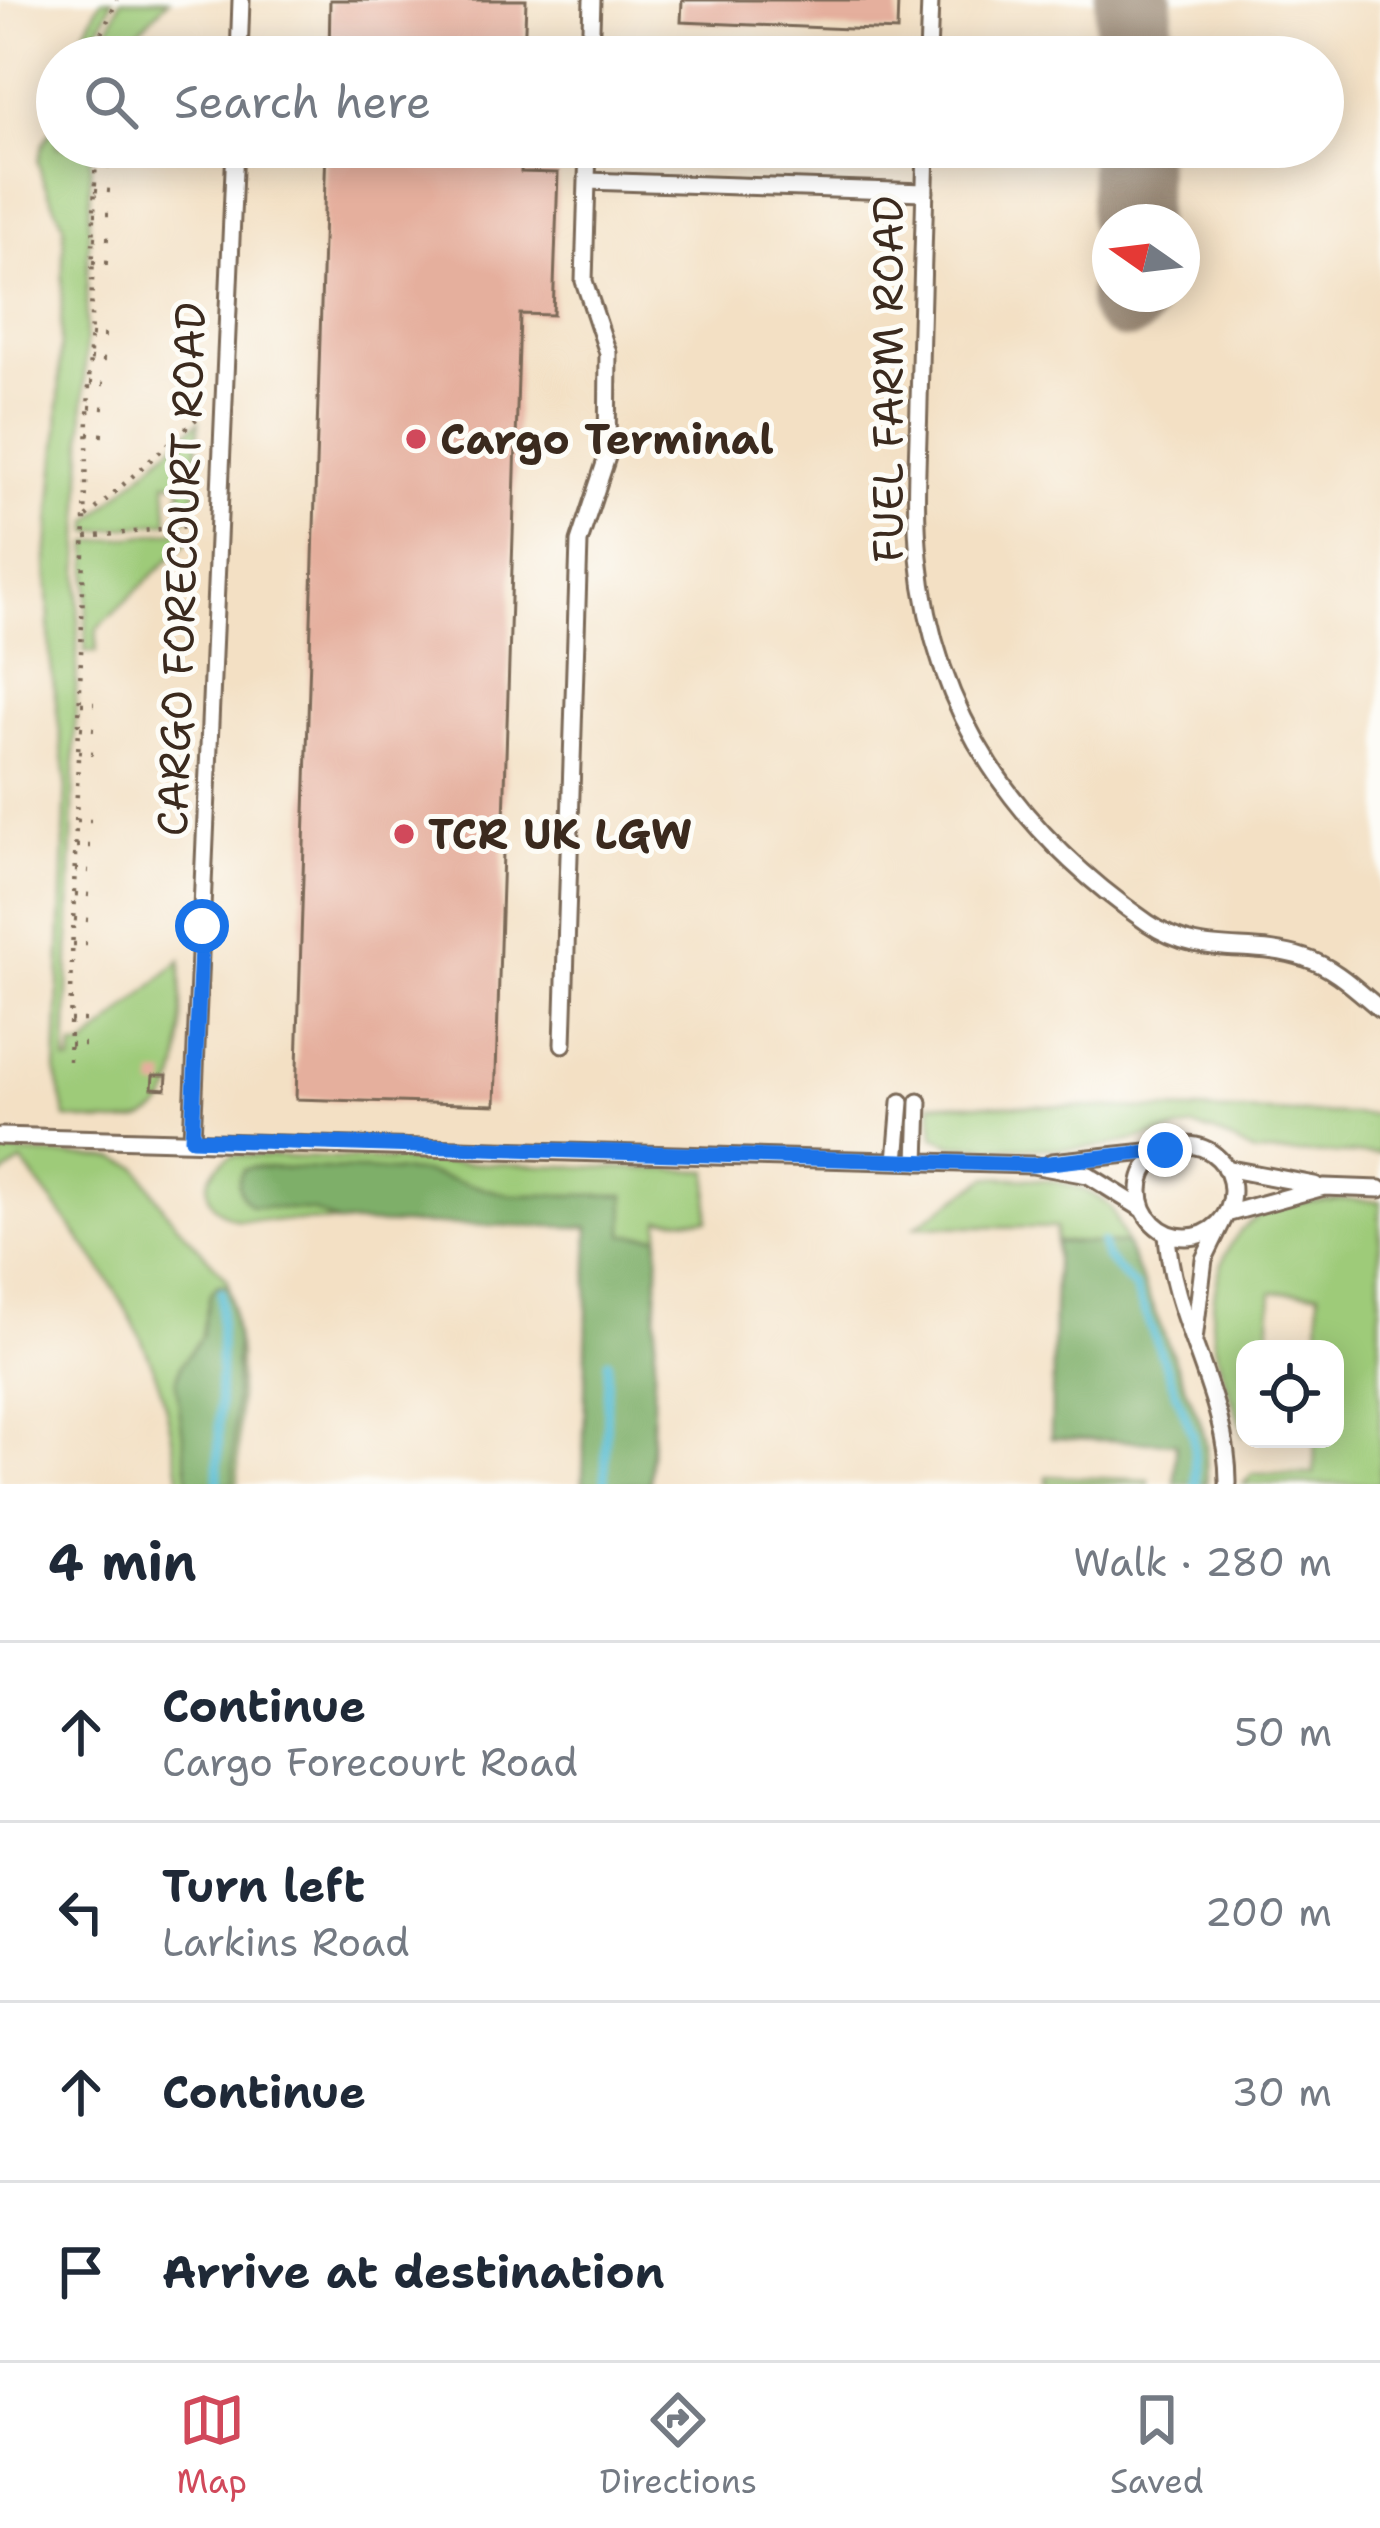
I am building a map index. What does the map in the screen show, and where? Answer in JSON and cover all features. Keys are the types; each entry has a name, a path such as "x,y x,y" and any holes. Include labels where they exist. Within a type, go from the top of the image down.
{"lane":[{"path":"240,36 241,0"},
{"path":"591,36 592,0"},
{"path":"929,36 930,0"},
{"name":"CARGO FORECOURT ROAD","path":"192,1139 234,168"},
{"path":"563,1044 579,542 608,457 608,353 584,281 587,168"},
{"name":"FUEL FARM ROAD","path":"926,168 919,555 937,654 968,734 1006,790 1042,831 1146,922 1193,946 1310,959 1340,976 1380,1009"},
{"path":"586,181 925,192"},
{"path":"896,1161 901,1102"},
{"path":"917,1162 919,1102"},
{"path":"0,1136 1032,1165 1088,1174 1144,1210 1167,1233 1193,1237 1217,1225 1226,1214 1324,1187"},
{"path":"1032,1165 1192,1145 1207,1150 1225,1168 1232,1185 1226,1214 1204,1259 1194,1340"},
{"path":"1144,1210 1141,1183 1145,1170 1165,1150"},
{"path":"1225,1168 1324,1187 1380,1189"},
{"path":"1167,1233 1169,1268 1219,1415 1228,1484"}],"path":[{"path":"102,36 117,0"},
{"path":"69,1061 95,168"},
{"path":"95,190 110,190"},
{"path":"94,214 109,214"},
{"path":"94,238 109,238"},
{"path":"93,262 107,263"},
{"path":"91,335 106,336"},
{"path":"91,359 105,360"},
{"path":"90,383 104,384"},
{"path":"89,407 104,408"},
{"path":"86,517 203,413 224,408"},
{"path":"88,434 103,435"},
{"path":"88,461 103,462"},
{"path":"86,537 219,526"},
{"path":"82,654 96,654"},
{"path":"82,679 95,679"},
{"path":"81,704 94,704"},
{"path":"80,728 94,729"},
{"path":"79,752 93,753"},
{"path":"76,821 91,821"},
{"path":"76,846 90,846"},
{"path":"75,870 89,871"},
{"path":"75,894 89,895"},
{"path":"74,919 88,920"},
{"path":"73,944 87,944"},
{"path":"70,1020 85,1020"},
{"path":"70,1044 84,1044"}],"green space":[{"path":"101,0 113,0 97,36 83,36"},
{"path":"121,0 169,0 134,36 106,35"},
{"path":"40,168 90,168 66,1062 72,1062 73,1047 84,1047 181,960 181,1049 170,1093 159,1109 143,1119 125,1122 66,1118 56,1073 66,780 50,655 47,558 58,436 64,225"},
{"path":"199,421 194,516 178,521 182,483 166,482 168,522 90,532 90,521"},
{"path":"186,530 186,543 97,629 96,652 85,652 89,542"},
{"path":"931,1103 1380,1115 1380,1154 1255,1153 1193,1127 1071,1149 954,1145 934,1137"},
{"path":"0,1152 115,1158 138,1167 167,1213 228,1280 239,1354 238,1484 181,1484 163,1396 134,1323 82,1241 22,1162 0,1177"},
{"path":"233,1155 709,1171 708,1220 660,1219 650,1484 583,1484 589,1227 238,1220 216,1207 208,1190 213,1171"},
{"path":"243,1170 422,1172 510,1195 625,1195 624,1235 659,1236 650,1484 583,1484 589,1227 338,1223 314,1211 252,1206 239,1185"},
{"path":"988,1177 1070,1185 1112,1209 1203,1431 1051,1438 1056,1228 916,1226"},
{"path":"1380,1201 1380,1484 1243,1484 1253,1474 1314,1474 1315,1448 1344,1448 1344,1340 1318,1340 1319,1292 1272,1292 1269,1340 1236,1340 1236,1411 1214,1340 1218,1276 1236,1237 1262,1215 1296,1204"},
{"path":"1056,1242 1126,1244 1200,1421 1207,1484 1175,1484 1176,1443 1051,1438"},
{"path":"218,1285 228,1285 236,1339 233,1484 189,1484 176,1382 181,1365 201,1337 210,1294"},
{"path":"1047,1476 1149,1480 1149,1484 1047,1484"}],"building":[{"path":"330,0 526,0 525,36 329,36"},
{"path":"682,0 898,0 897,31 681,22"},
{"path":"325,168 521,168 521,172 558,173 553,315 520,314 495,1105 296,1099"},
{"path":"153,1075 167,1075 166,1089 152,1088"}],"waterway":[{"path":"1102,1243 1106,1257 1135,1288 1193,1435 1196,1484"},
{"path":"218,1484 221,1292"},
{"path":"605,1484 608,1361"}],"taxiway":[{"path":"1133,36 1134,0"},
{"path":"1128,204 1129,168"}],"place":[{"name":"Cargo Terminal","path":"416,439"},
{"name":"TCR UK LGW","path":"404,834"}],"route":[{"path":"202,926 192,1139 1032,1165 1165,1150"}]}
